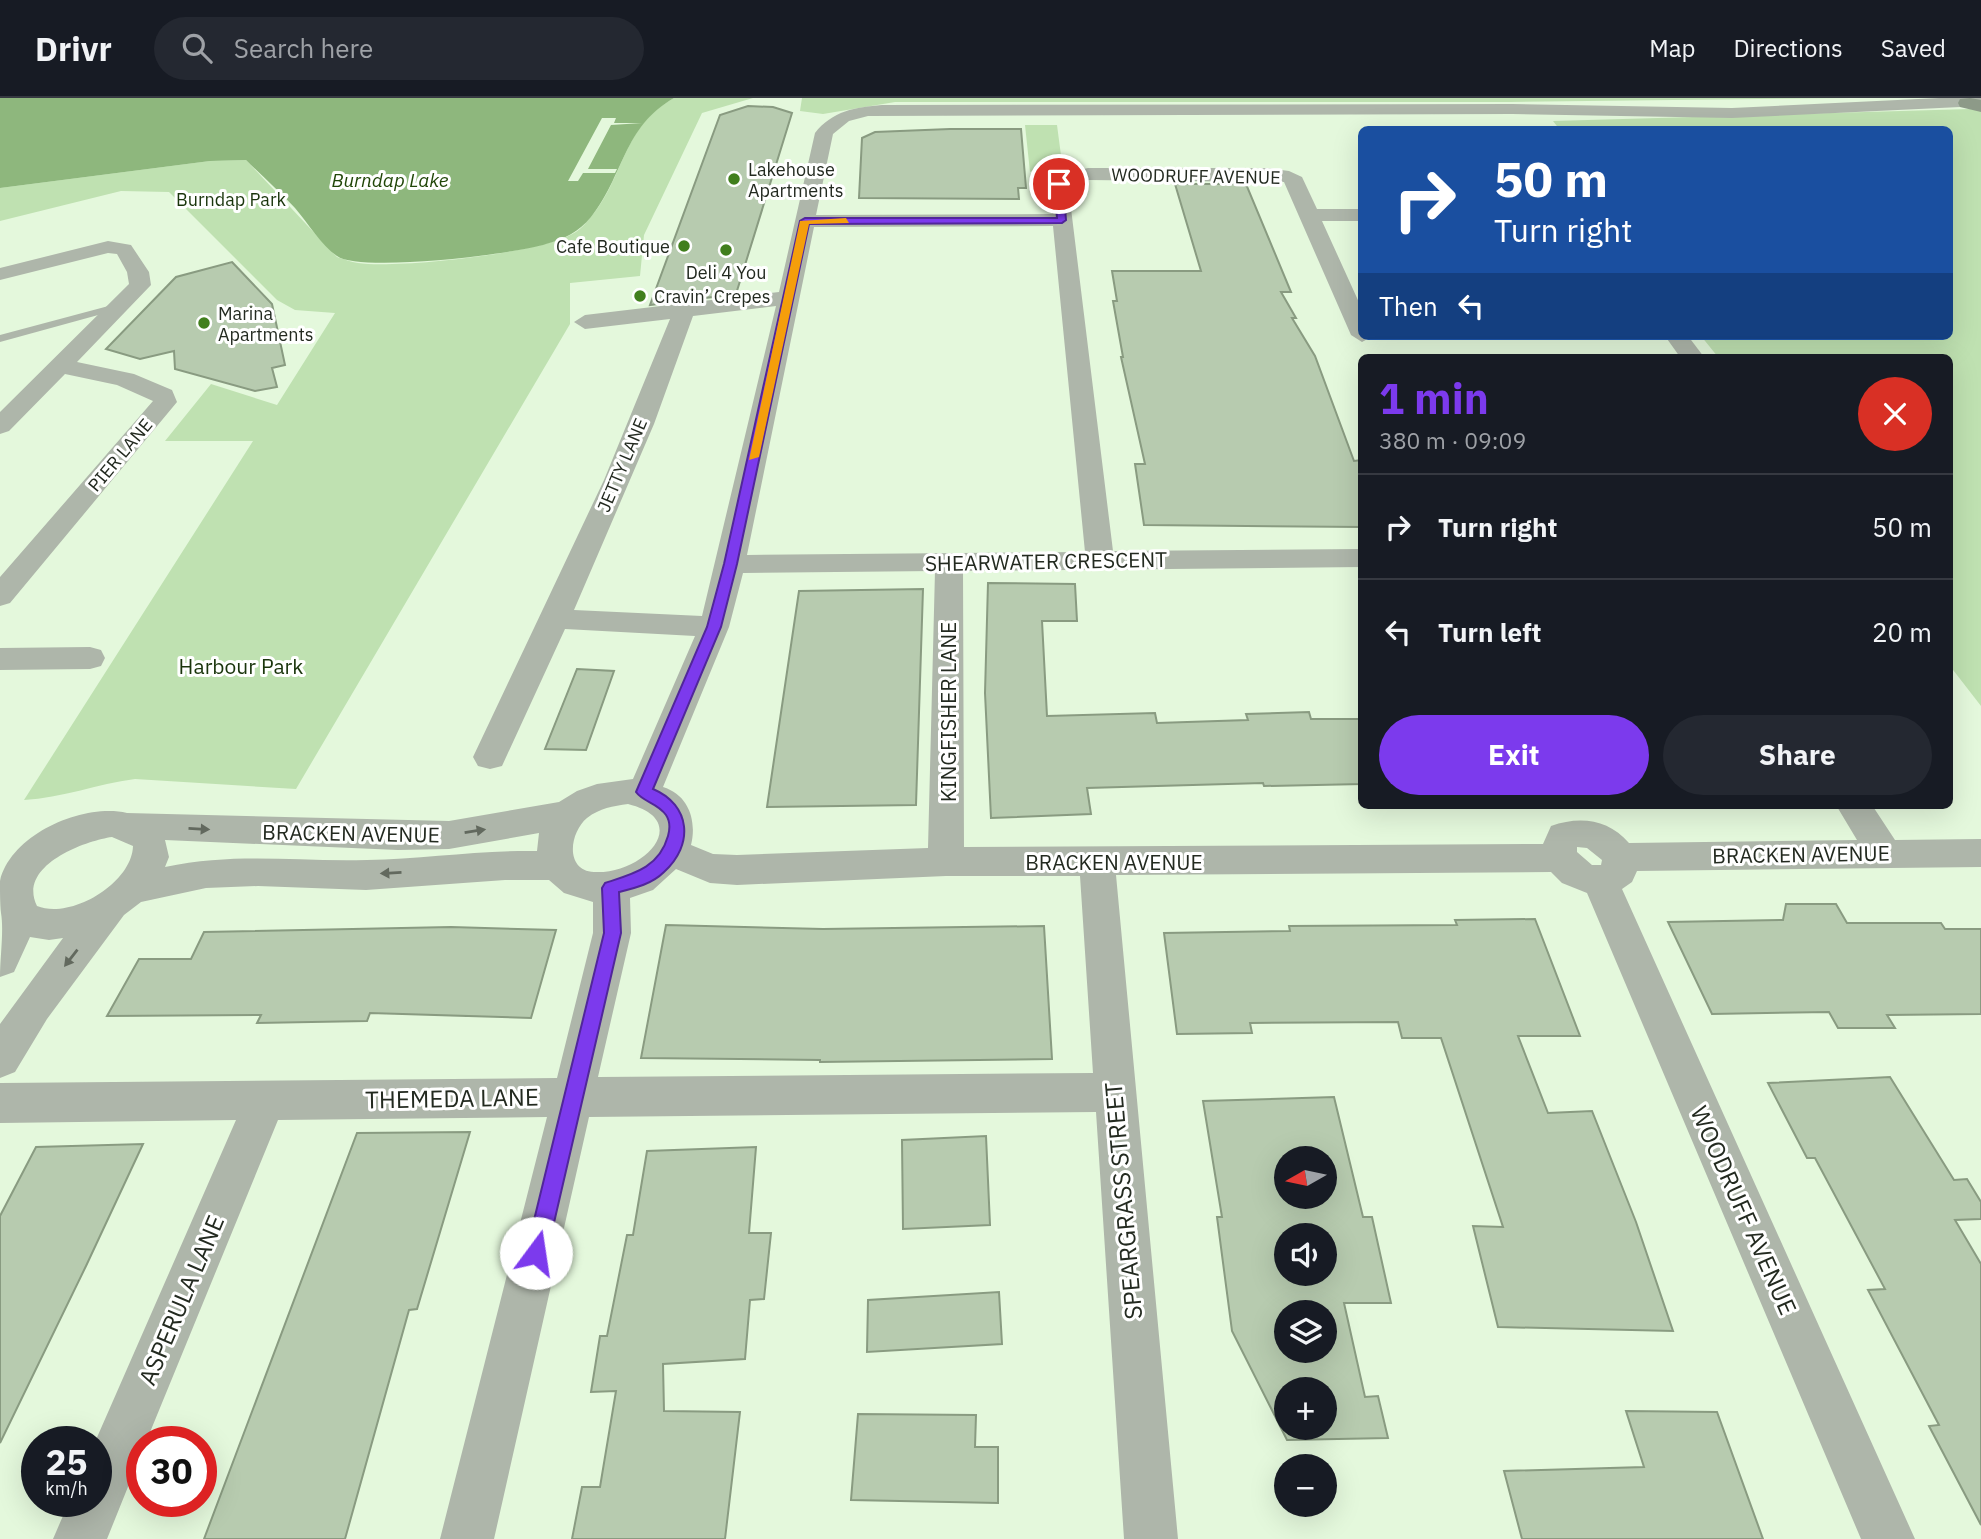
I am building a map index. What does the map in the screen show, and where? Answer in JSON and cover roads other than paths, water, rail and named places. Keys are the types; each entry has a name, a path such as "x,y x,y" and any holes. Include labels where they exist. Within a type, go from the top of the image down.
{"street":[{"path":"644,792 714,627 731,564 824,132 830,124 859,113 921,110 1512,108 1906,98"},
{"path":"1512,108 1732,113 1976,104"},
{"name":"WOODRUFF AVENUE","path":"1100,560 1059,184 1069,177 1088,174 1278,175 1295,181 1358,326"},
{"path":"1309,215 1358,215"},
{"path":"805,221 1062,220"},
{"path":"0,274 108,247 124,249 138,272 140,285 0,426"},
{"path":"586,322 787,298"},
{"name":"JETTY LANE","path":"490,757 555,619 663,370 684,310"},
{"path":"1679,340 1690,354"},
{"name":"PIER LANE","path":"0,596 164,402 163,395 153,389 102,373 60,366"},
{"name":"SHEARWATER CRESCENT","path":"731,564 1358,558"},
{"name":"KINGFISHER LANE","path":"946,862 949,562"},
{"path":"555,619 714,627"},
{"path":"0,659 90,659"},
{"path":"644,792 660,799 675,814 678,829 671,852 658,868 639,880 611,888 589,887 570,880 557,866 552,850 555,833 569,814 586,802 607,793 644,792"},
{"path":"1856,809 1885,853"},
{"name":"BRACKEN AVENUE","path":"10,874 77,830 112,823 411,836 449,835 569,814"},
{"path":"0,1059 33,1007 122,896 147,871 152,845 145,833 131,825"},
{"path":"1568,832 1609,843 1610,869"},
{"name":"BRACKEN AVENUE","path":"671,852 710,868 737,870 946,862 1097,862 1568,832"},
{"name":"BRACKEN AVENUE","path":"1610,869 1885,853 1981,853"},
{"name":"SPEARGRASS STREET","path":"1097,862 1151,1539"},
{"name":"BRACKEN AVENUE","path":"21,916 37,924 59,924 88,917 122,896 206,873 245,871 366,875 505,865 557,866"},
{"name":"WOODRUFF AVENUE","path":"1610,869 1888,1539"},
{"path":"0,960 21,916 12,904 10,874"},
{"path":"467,1539 612,933 611,888"},
{"name":"THEMEDA LANE","path":"0,1104 1114,1092"},
{"name":"ASPERULA LANE","path":"112,1463 266,1100"},
{"name":"ASPERULA LANE","path":"79,1539 89,1517"}],"lane":[{"path":"0,339 116,307"}],"water":[{"name":"Burndap Lake","path":"0,98 674,98 644,123 602,201 591,217 571,234 546,244 504,252 439,260 375,263 351,261 337,256 320,240 295,208 246,160 210,161 0,188"}],"place":[{"name":"Lakehouse Apartments","path":"734,179"},
{"name":"Cafe Boutique","path":"684,246"},
{"name":"Deli 4 You","path":"726,250"},
{"name":"Cravin’ Crepes","path":"640,296"},
{"name":"Marina Apartments","path":"204,323"}],"park label":[{"name":"Burndap Park","path":"231,199"},
{"name":"Harbour Park","path":"241,666"}]}
